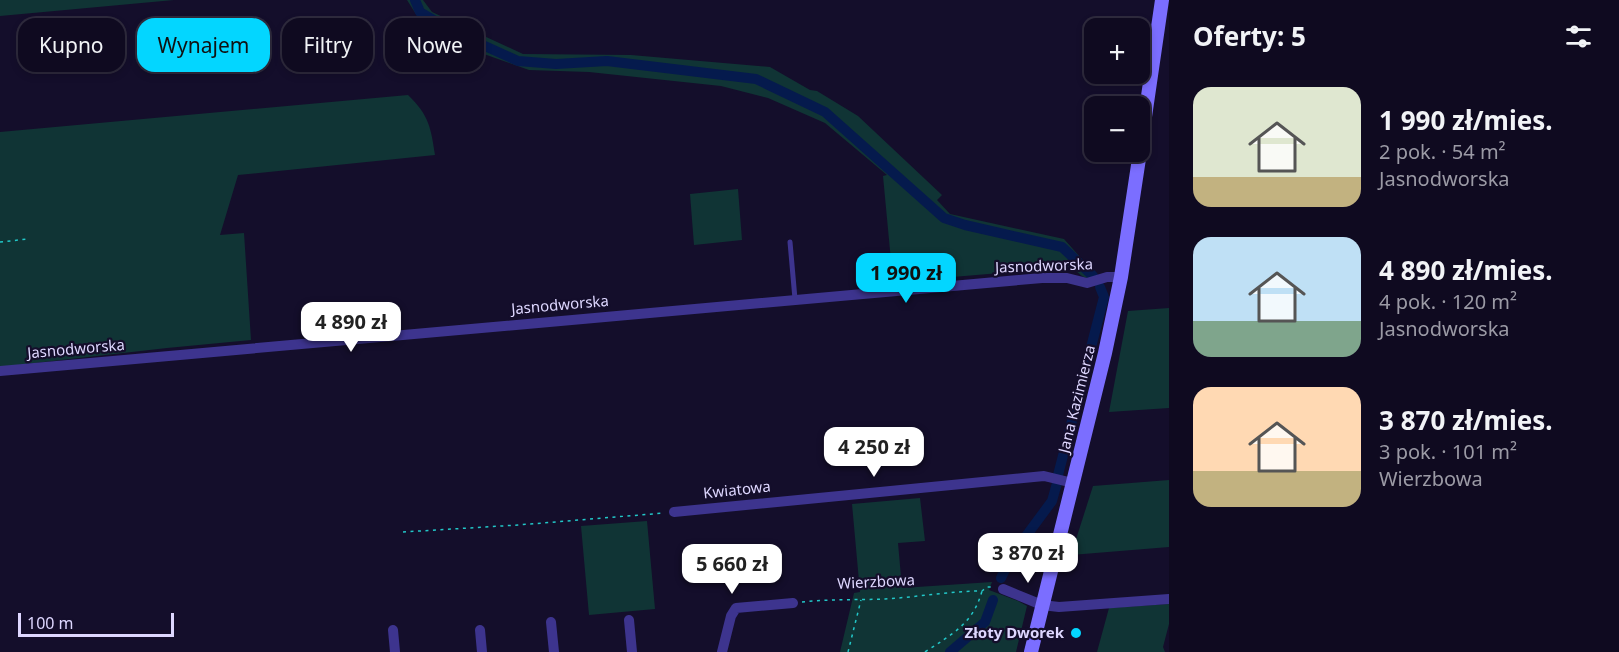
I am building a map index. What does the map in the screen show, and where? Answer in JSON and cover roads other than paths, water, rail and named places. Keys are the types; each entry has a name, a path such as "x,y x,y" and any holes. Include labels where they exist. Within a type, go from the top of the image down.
{"main road":[{"name":"Jana Kazimierza","path":"1148,96 1162,0"},
{"name":"Jana Kazimierza","path":"1031,652 1105,353 1121,277 1138,162"}],"street":[{"name":"Jasnodworska","path":"0,371 1042,278 1067,278 1087,283 1107,277 1121,277"},
{"name":"Kwiatowa","path":"674,512 1044,476 1073,483"},
{"path":"1003,589 1042,605 1059,607 1169,599"},
{"path":"722,652 731,616 736,608 793,603"},
{"path":"629,620 632,652"},
{"path":"551,622 554,652"},
{"path":"393,630 395,652"},
{"path":"480,630 482,652"}],"lane":[{"path":"790,242 795,299"}],"waterway":[{"path":"415,0 420,12 454,32 518,61 556,64 607,61 756,79 825,112 944,218 1062,247 1093,276"},
{"path":"1058,475 1104,297 1100,287"},
{"path":"1001,578 1012,555 1052,501 1057,483"},
{"path":"950,652 985,622 993,600"}],"place":[{"name":"Złoty Dworek","path":"1076,633"}]}
